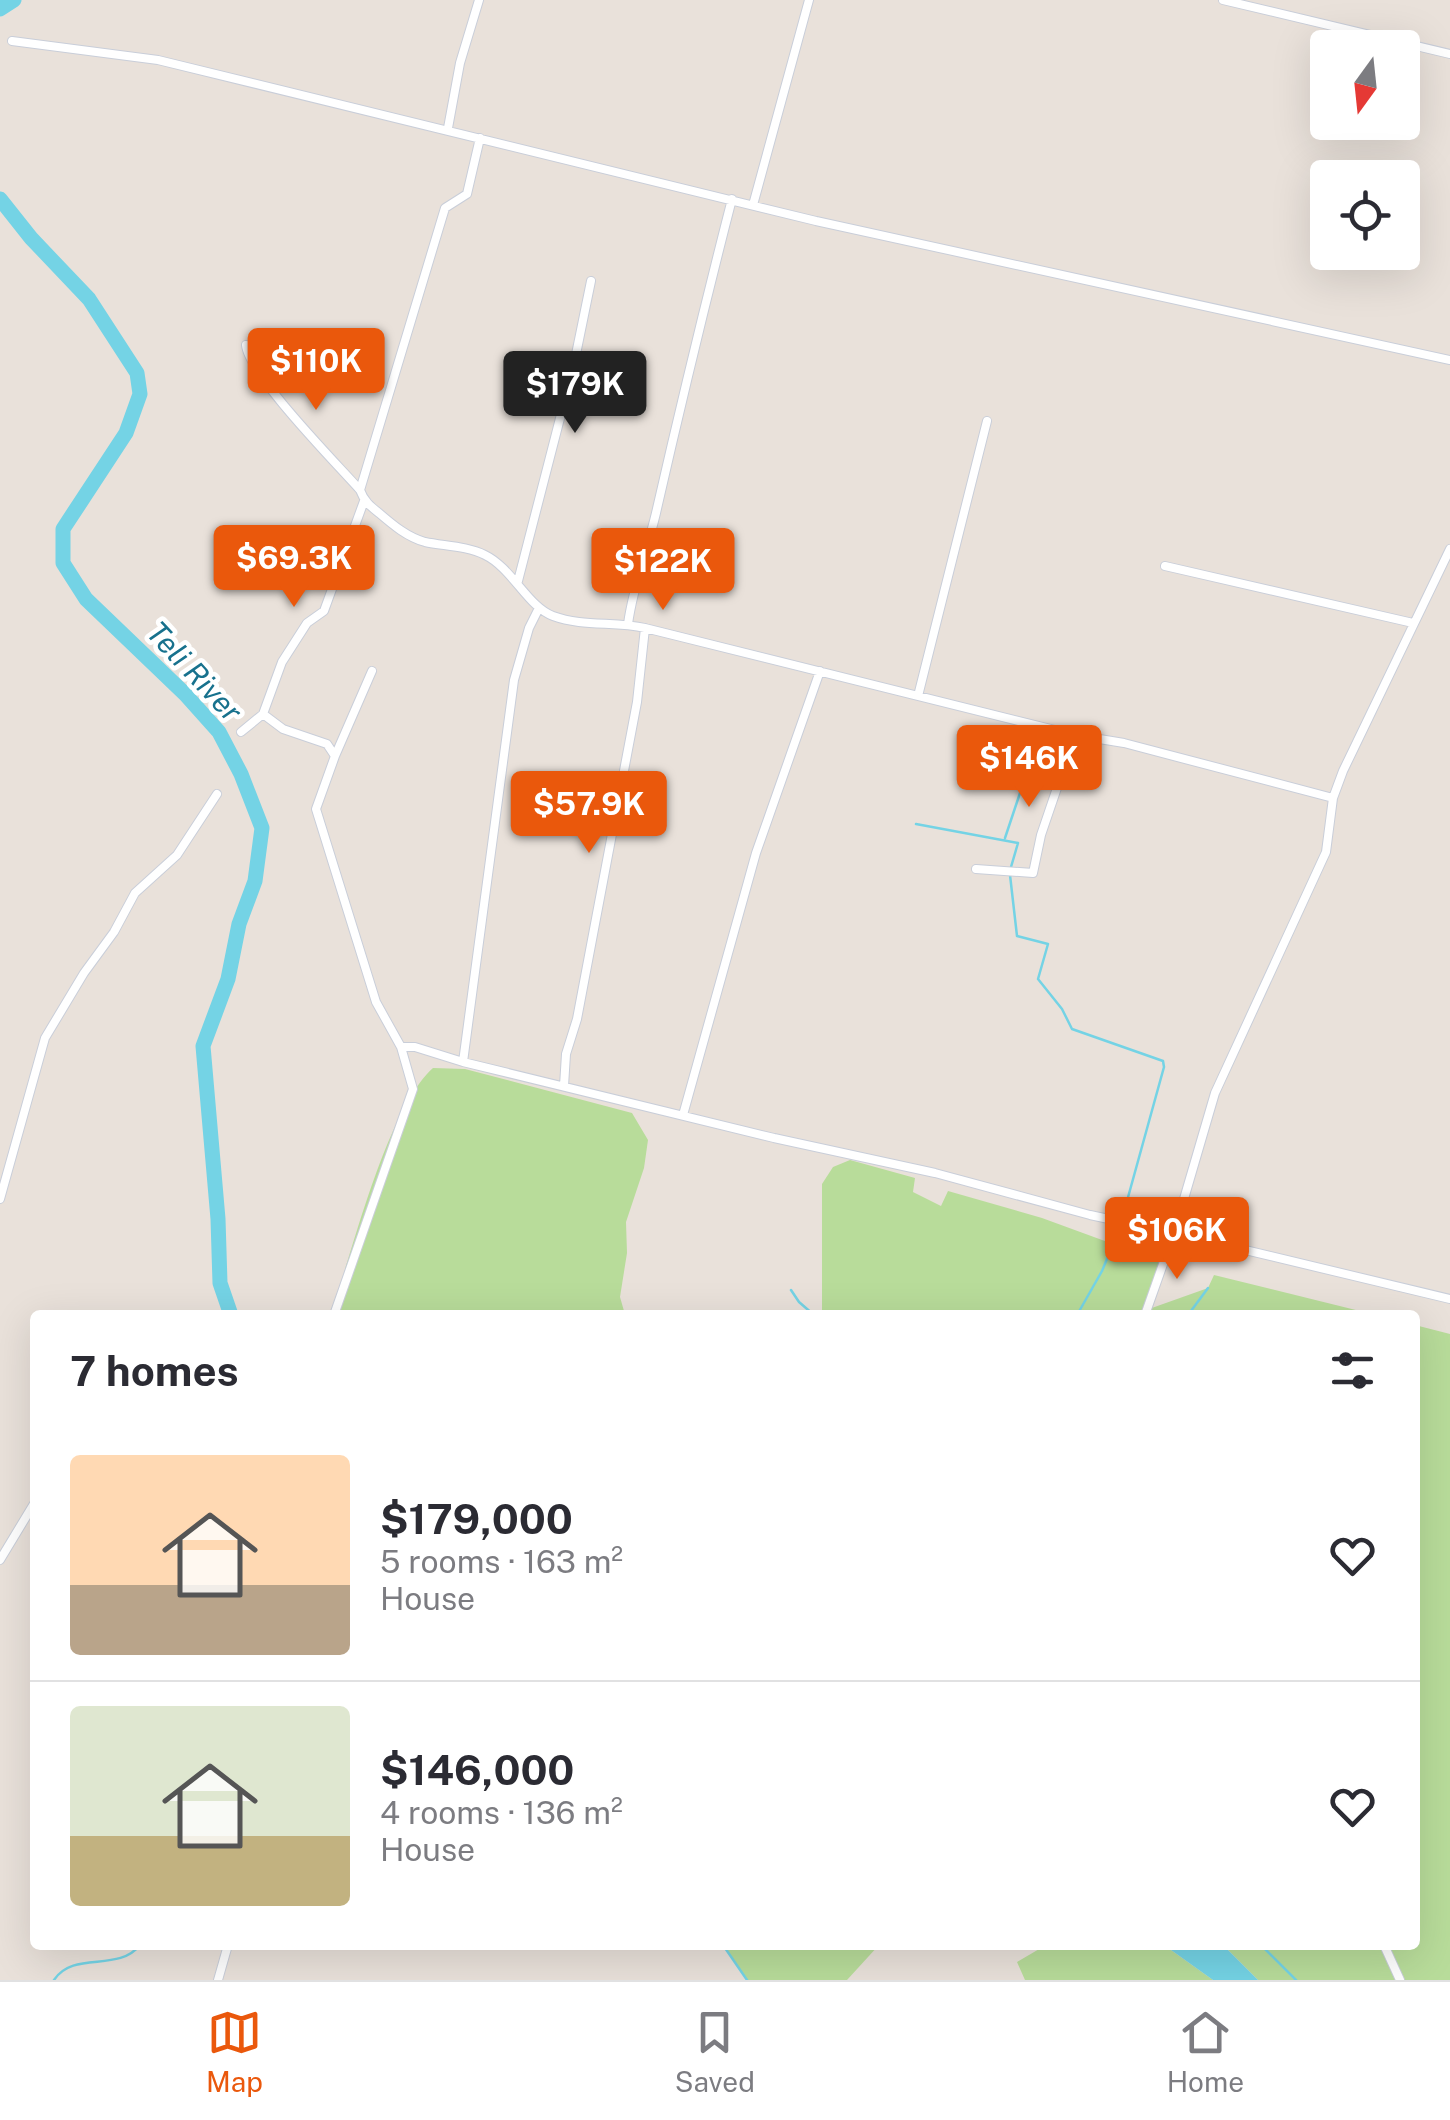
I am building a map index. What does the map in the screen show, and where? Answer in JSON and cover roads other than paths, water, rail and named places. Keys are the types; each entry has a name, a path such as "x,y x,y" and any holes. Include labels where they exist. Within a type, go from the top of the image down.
{"street":[{"path":"448,128 460,63 479,0"},
{"path":"753,205 810,0"},
{"path":"1222,0 1450,54"},
{"path":"12,41 158,60 753,205 1450,360"},
{"path":"360,490 445,208 467,194 480,138"},
{"path":"628,624 632,590 649,541 732,199"},
{"path":"518,581 592,281"},
{"path":"246,346 255,368 285,408 360,490 364,500 402,532 425,542 485,555 552,616 594,624 628,624 1075,735 1124,743 1333,798"},
{"path":"918,696 987,421"},
{"path":"241,732 263,714 282,662 306,623 324,611 364,500"},
{"path":"1147,1310 1215,1094 1326,852 1333,798 1450,549"},
{"path":"1165,566 1413,623"},
{"path":"464,1062 508,717 529,628 540,608"},
{"path":"564,1086 566,1054 637,702 645,628"},
{"path":"682,1115 756,853 820,671"},
{"path":"336,1310 413,1089 401,1047 376,1002 316,809 372,672"},
{"path":"263,714 283,729 327,744 335,756"},
{"path":"976,869 1033,874 1041,835 1075,735"},
{"path":"0,1199 45,1038 135,894 177,855 216,794"},
{"path":"401,1047 415,1047 682,1115 935,1172 1090,1215 1450,1298"},
{"path":"0,1560 30,1510"},
{"path":"218,1980 227,1950"},
{"path":"1386,1950 1400,1980"}],"water":[{"path":"1171,1950 1228,1950 1258,1980 1213,1980"}],"waterway":[{"name":"Teli River","path":"0,9 14,0"},
{"name":"Teli River","path":"0,199 89,299 137,373 140,394 126,433 63,529 63,563 86,599 219,732 262,828 255,881 239,924 228,979 203,1046 220,1283 229,1310"},
{"path":"1005,838 1040,733"},
{"path":"916,824 1018,843 1011,867"},
{"path":"1010,875 1017,936 1048,944 1038,979 1072,1029 1163,1061 1122,1219"},
{"path":"1080,1310 1120,1227"},
{"path":"1192,1310 1208,1288"},
{"path":"791,1290 808,1310"},
{"name":"Teli River","path":"54,1980 73,1966 120,1958 134,1950"},
{"path":"726,1950 747,1980"},
{"path":"1266,1950 1296,1980"}]}
